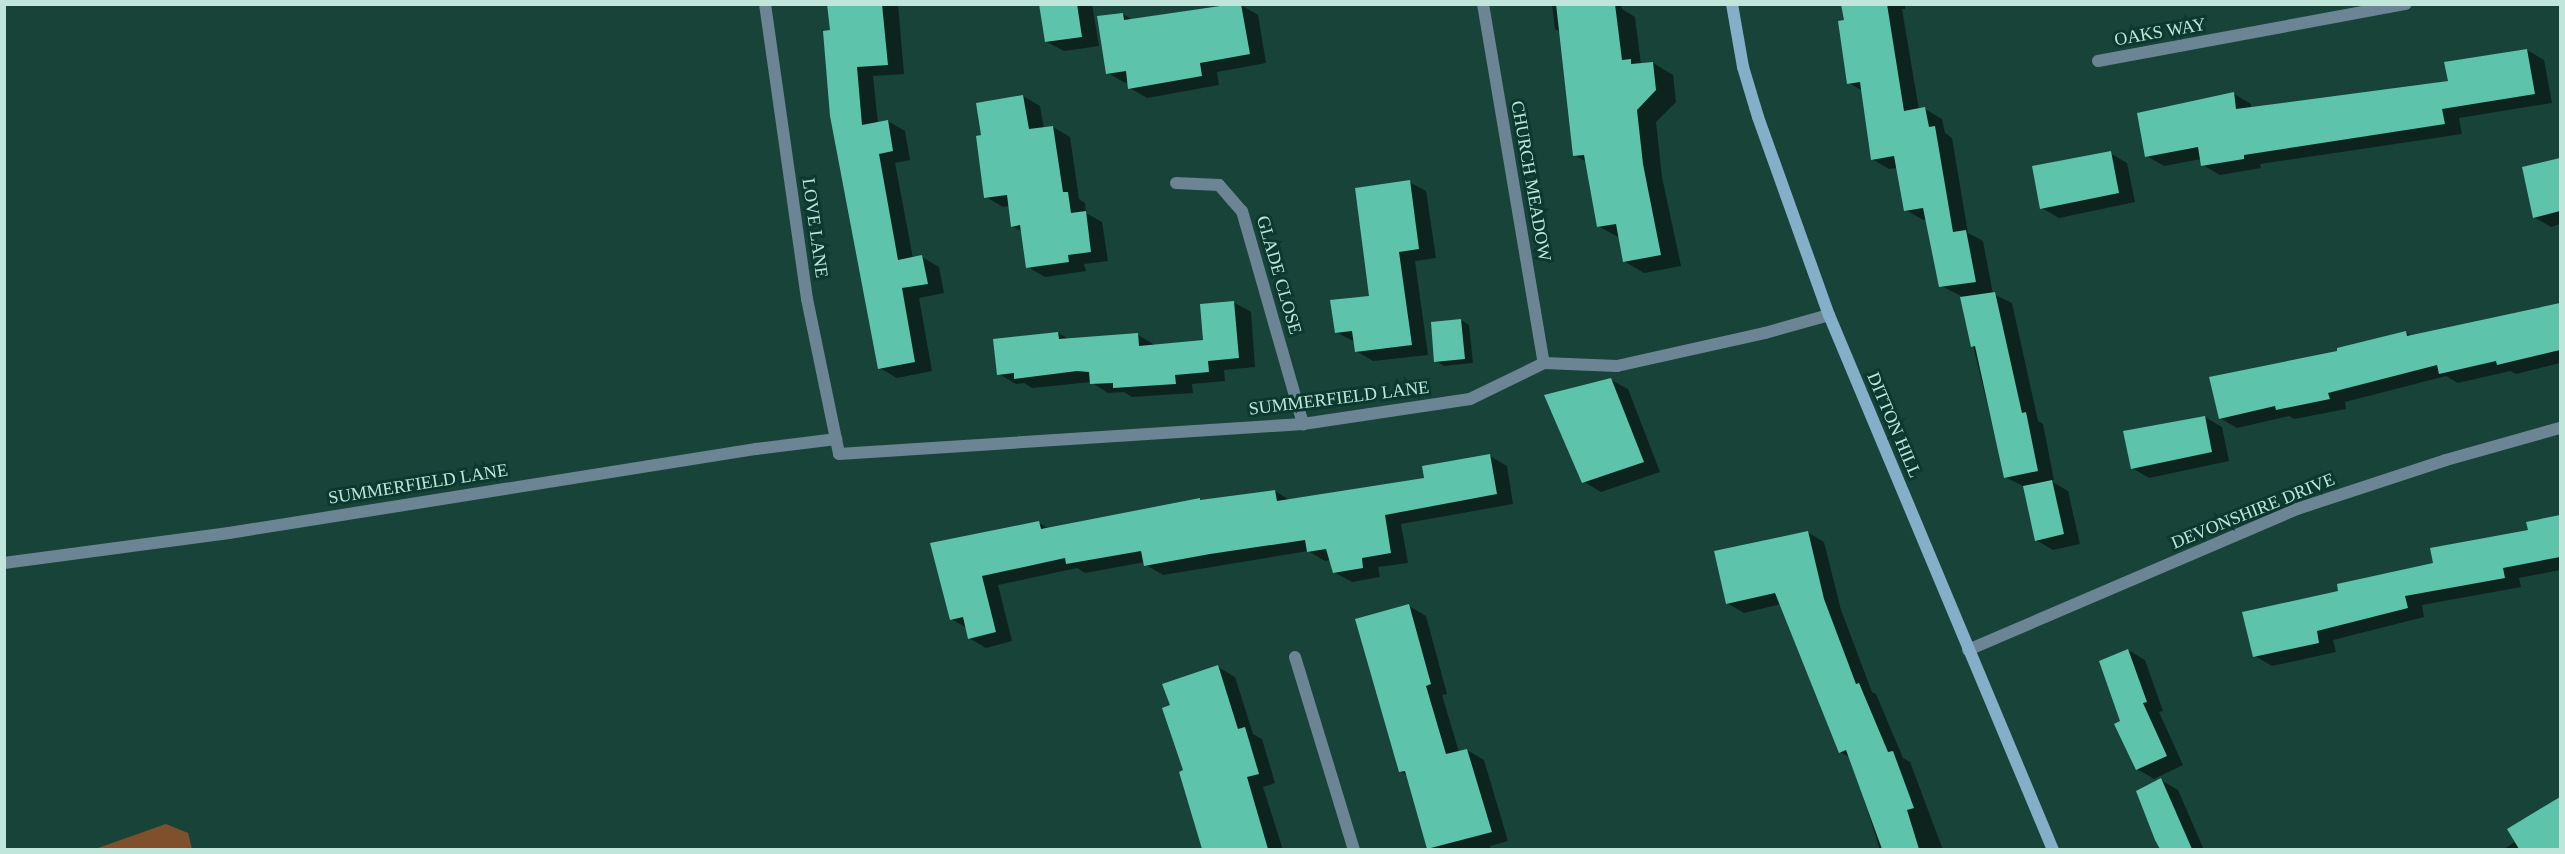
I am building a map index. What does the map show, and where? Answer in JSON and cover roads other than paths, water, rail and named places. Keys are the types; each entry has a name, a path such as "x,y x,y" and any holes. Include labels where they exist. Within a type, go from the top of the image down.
{"street":[{"name":"LOVE LANE","path":"765,4 807,299 839,454"},
{"name":"CHURCH MEADOW","path":"1483,4 1544,363"},
{"name":"DITTON HILL","path":"1732,4 1743,67 1755,107 1829,315 2053,849"},
{"name":"OAKS WAY","path":"2098,61 2406,4"},
{"name":"GLADE CLOSE","path":"1176,183 1220,184 1242,211 1303,424"},
{"name":"SUMMERFIELD LANE","path":"839,454 1303,424 1470,399 1544,363 1617,366 1765,333 1829,315"},
{"name":"DEVONSHIRE DRIVE","path":"1968,650 2297,509 2446,460 2560,428"},
{"name":"SUMMERFIELD LANE","path":"4,563 229,533 756,449 836,440"},
{"path":"1295,657 1354,849"}]}
